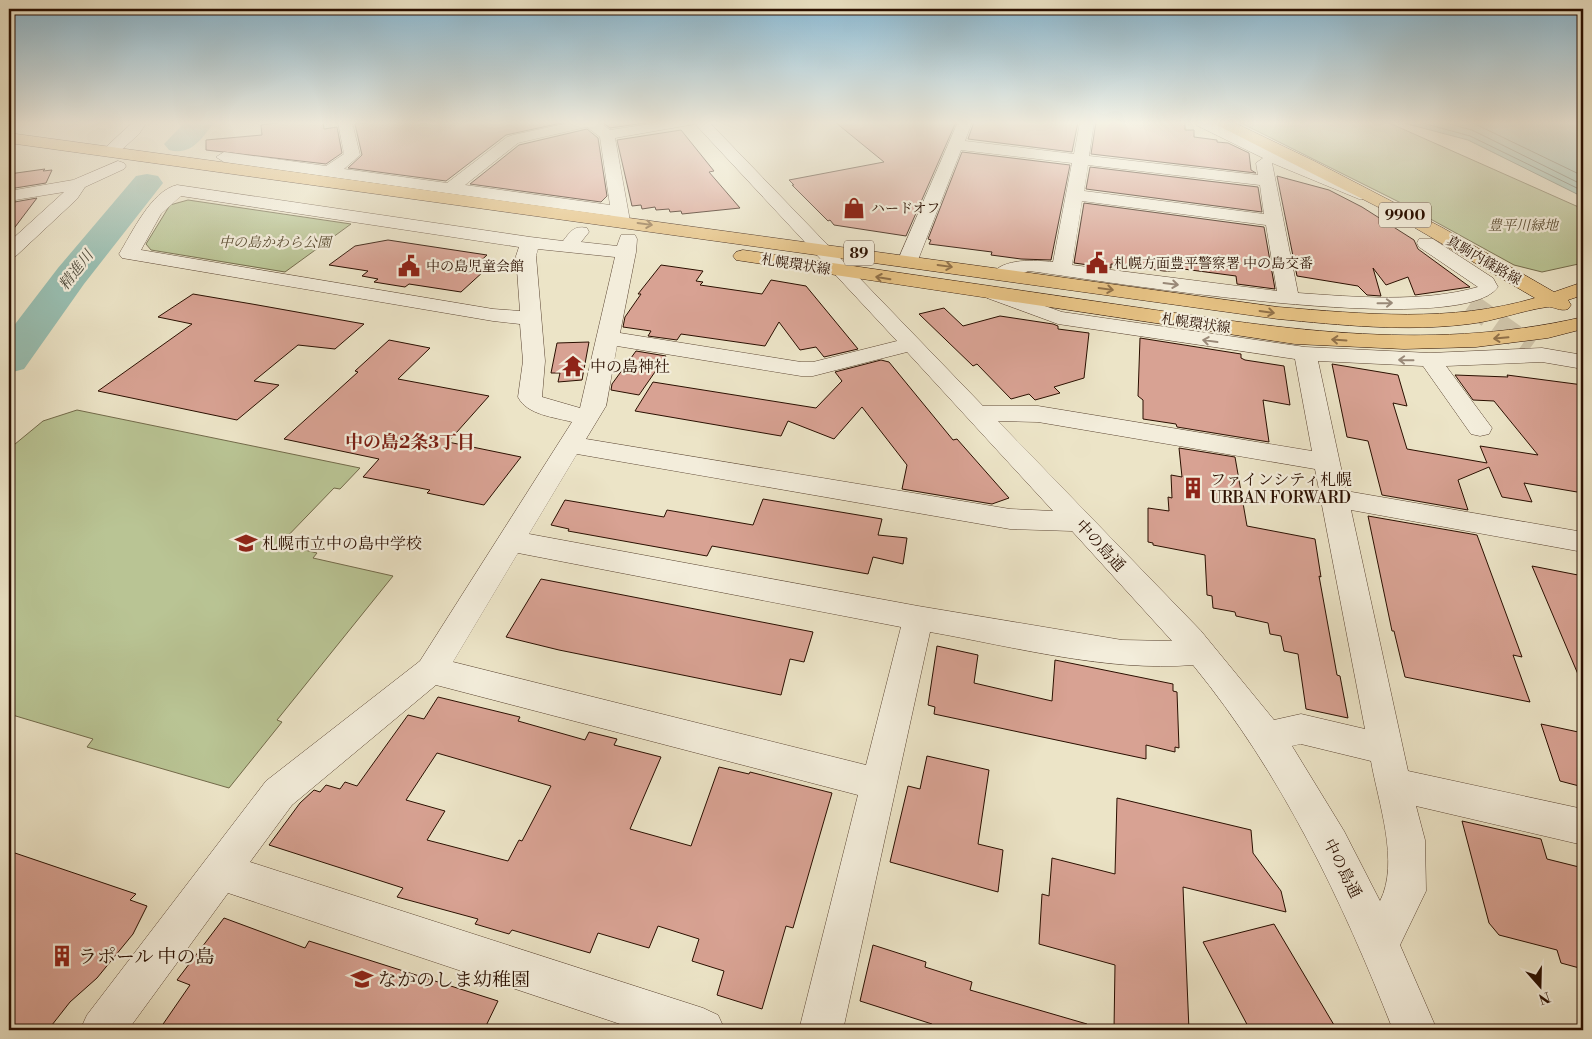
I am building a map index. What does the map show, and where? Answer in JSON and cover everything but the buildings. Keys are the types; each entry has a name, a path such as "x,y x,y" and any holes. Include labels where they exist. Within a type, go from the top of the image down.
{"main road":[{"name":"札幌環状線","path":"179,170 574,240"},
{"name":"札幌環状線","path":"205,170 574,217 624,231 843,272 998,284 1278,313 1348,319 1417,321 1493,314 1568,294"},
{"name":"真駒内篠路線","path":"1319,170 1376,199 1505,271 1568,294 1583,321"},
{"name":"札幌環状線","path":"624,231 821,248 908,260 998,284 1295,337 1371,343 1441,343 1510,337 1560,330 1583,321"}],"street":[{"path":"9,196 79,183 103,176 107,170"},
{"path":"318,170 451,188 624,231"},
{"path":"451,188 474,170"},
{"path":"102,1030 279,793 430,670 587,418 594,406 609,338 624,231 614,170"},
{"name":"中の島通","path":"747,170 1080,522 1200,652 1266,737 1332,844 1380,943 1415,1030"},
{"path":"908,260 945,170"},
{"path":"1062,270 1077,170"},
{"path":"1182,170 1267,180"},
{"path":"1266,170 1289,299"},
{"path":"1301,170 1376,199"},
{"path":"9,252 71,195 79,183"},
{"path":"531,318 493,315 129,254 154,211 177,190 530,243 574,240 624,231"},
{"path":"1074,195 1274,221"},
{"path":"530,243 526,256 534,361 530,397 532,401 587,418"},
{"path":"1426,243 1486,282 1488,287 1472,298 1374,303 1289,299 1028,265 998,284 1058,318 1304,354 1430,360 1537,352 1583,362"},
{"path":"609,338 801,369 813,369 911,344"},
{"path":"1304,354 1406,840 1406,891 1380,943"},
{"path":"1430,360 1480,428"},
{"path":"976,413 1038,414 1327,462"},
{"path":"570,444 1010,518 1080,522"},
{"path":"1335,498 1583,542"},
{"path":"510,541 918,618 1122,653 1160,655 1200,652"},
{"path":"820,1030 918,618"},
{"path":"430,670 878,784"},
{"path":"1266,737 1301,729 1386,748"},
{"path":"1393,784 1583,827"},
{"path":"221,872 703,1030"}],"green space":[{"name":"豊平川緑地","path":"1336,170 1496,170 1583,209 1583,263 1542,272 1514,265 1405,205"},
{"name":"中の島かわら公園","path":"188,200 351,224 285,272 151,250 146,244 170,205"},
{"path":"77,410 360,468 340,489 334,488 280,544 317,553 313,558 393,576 277,720 282,722 229,788 87,747 93,739 9,714 9,449 43,421"}],"water":[{"path":"1530,170 1583,170 1583,197"}],"waterway":[{"name":"精進川","path":"9,360 71,276 147,183"}],"tunnel":[{"path":"1470,304 1531,347"}],"place":[{"name":"ハードオフ","path":"854,208"},
{"name":"札幌方面豊平警察署 中の島交番","path":"1097,263"},
{"name":"中の島児童会館","path":"409,266"},
{"name":"中の島神社","path":"573,366"},
{"name":"ファインシティ札幌 URBAN FORWARD","path":"1193,488"},
{"name":"札幌市立中の島中学校","path":"246,543"},
{"name":"ラポール 中の島","path":"62,956"},
{"name":"なかのしま幼稚園","path":"362,979"}],"district":[{"name":"中の島2条3丁目","path":"410,442"}]}
